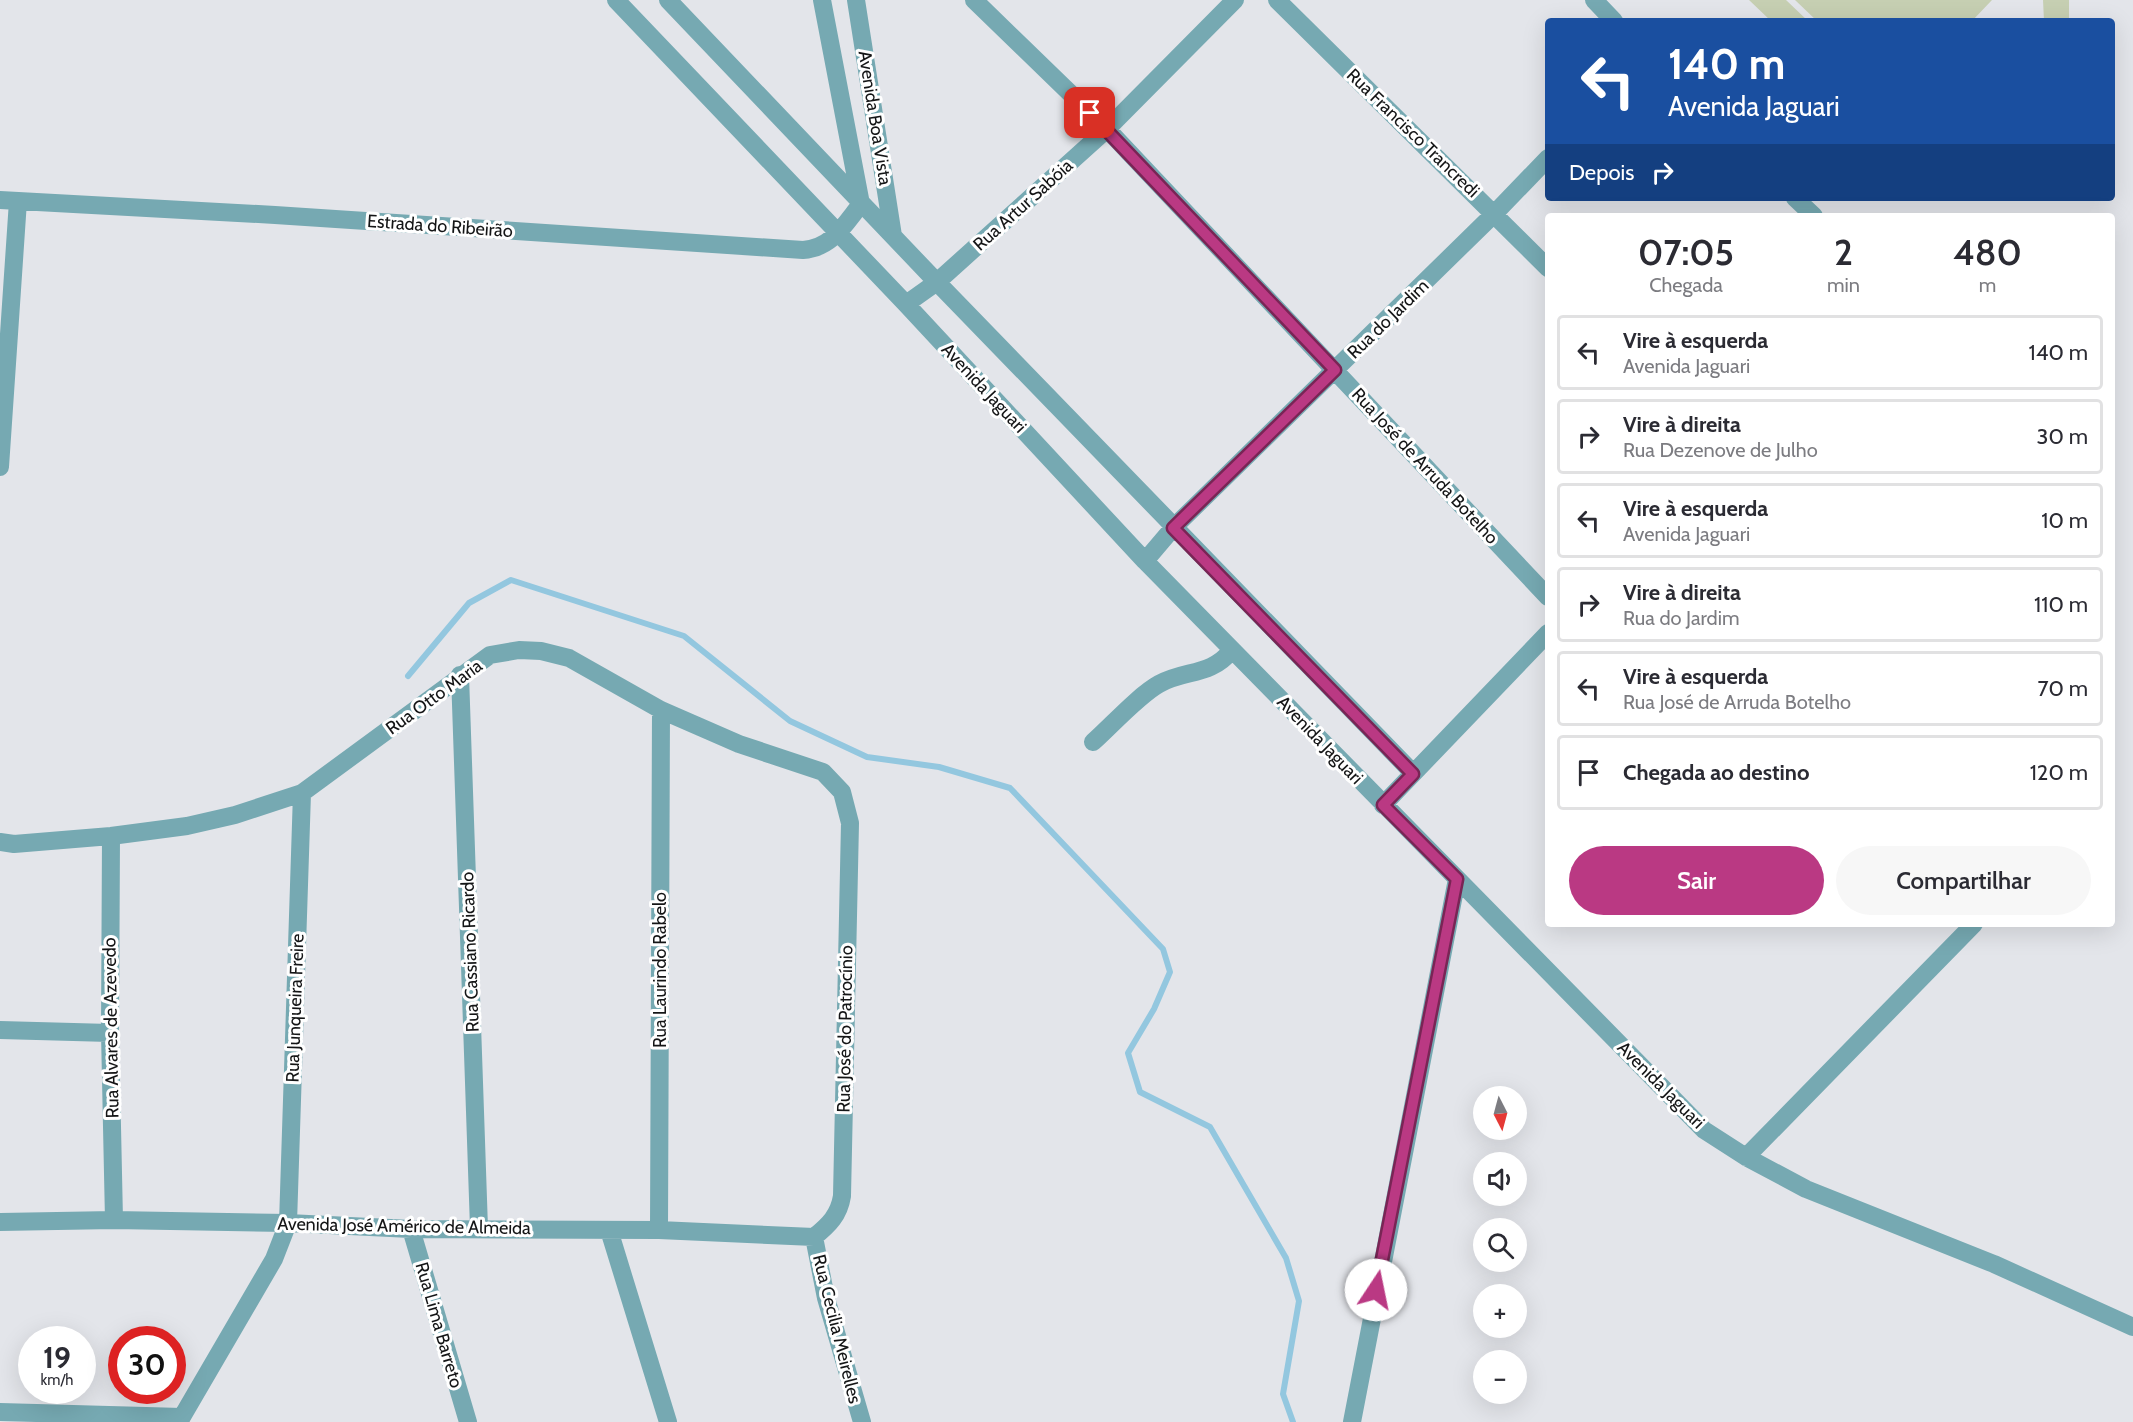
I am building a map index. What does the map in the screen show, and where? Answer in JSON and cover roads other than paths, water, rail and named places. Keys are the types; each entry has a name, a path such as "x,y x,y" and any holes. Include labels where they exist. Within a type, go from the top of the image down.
{"street":[{"name":"Avenida Jaguari","path":"616,0 906,304 1145,561 1666,1094 1704,1130 1746,1157 1806,1189 1994,1264 2133,1327"},
{"path":"668,0 861,204 1413,774"},
{"name":"Avenida Boa Vista","path":"822,0 861,204"},
{"name":"Avenida Boa Vista","path":"856,0 893,236"},
{"name":"Rua José de Arruda Botelho","path":"974,0 1107,129 1545,594"},
{"name":"Rua Artur Sabóia","path":"906,304 937,282 1107,129 1235,0"},
{"name":"Rua Francisco Trancredi","path":"1277,0 1545,265"},
{"path":"1594,0 1611,18"},
{"name":"Rua do Jardim","path":"1145,561 1173,528 1495,213 1545,161"},
{"name":"Estrada do Ribeirão","path":"9,200 275,214 803,250 828,244 861,204"},
{"path":"0,467 9,200"},
{"path":"1798,201 1811,213"},
{"path":"1383,805 1545,636"},
{"name":"Rua Otto Maria","path":"0,842 14,844 111,836 187,826 235,815 302,793 490,655 519,650 541,651 570,658 661,710 739,744 823,772 843,792 847,804"},
{"path":"1092,742 1158,684 1206,671 1222,662 1232,650"},
{"name":"Rua Cassiano Ricardo","path":"460,675 479,1228"},
{"name":"Rua Laurindo Rabelo","path":"659,1230 661,710"},
{"name":"Rua Junqueira Freire","path":"180,1420 274,1259 288,1223 302,793"},
{"name":"Rua José do Patrocínio","path":"811,1237 832,1221 840,1208 842,1196 850,823 847,804"},
{"name":"Rua Alvares de Azevedo","path":"111,836 110,1033 114,1220"},
{"path":"1352,1422 1457,879"},
{"path":"1746,1157 1971,927"},
{"path":"0,1030 110,1033"},
{"name":"Avenida José Américo de Almeida","path":"0,1222 114,1220 288,1223 411,1229 659,1230 811,1237"},
{"name":"Rua Lima Barreto","path":"411,1229 468,1422"},
{"path":"609,1230 668,1422"},
{"name":"Rua Cecilia Meirelles","path":"811,1237 862,1422"},
{"path":"0,1412 180,1420"}],"waterway":[{"path":"408,676 469,603 511,580 684,636 790,721 867,757 939,767 1010,788 1163,949 1170,972 1154,1009 1128,1053 1140,1092 1210,1127 1286,1258 1299,1301 1283,1394 1293,1422"}]}
